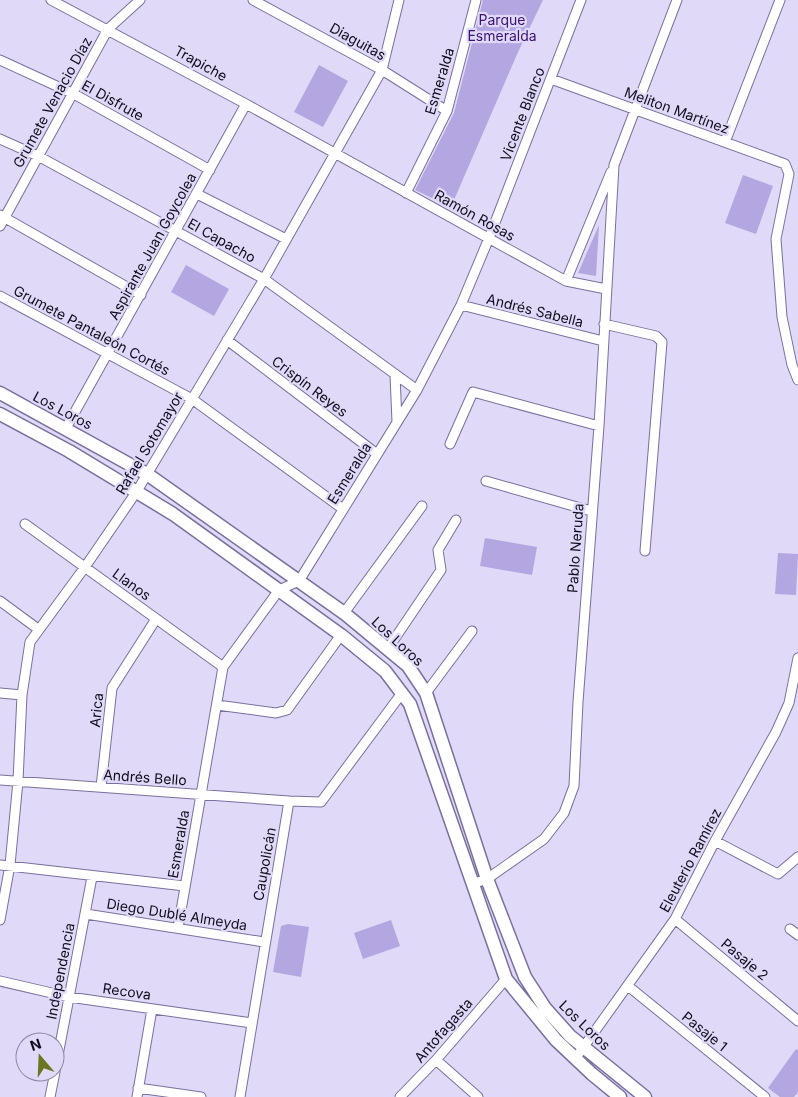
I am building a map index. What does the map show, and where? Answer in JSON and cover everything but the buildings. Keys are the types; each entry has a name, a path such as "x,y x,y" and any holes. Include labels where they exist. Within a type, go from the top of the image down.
{"main road":[{"name":"Los Loros","path":"0,393 147,474 344,613 408,666 426,693 487,879 525,977 557,1022 583,1048 645,1097"},
{"path":"0,414 137,491 173,514 341,635 385,671 410,704 506,979 539,1020 606,1093 620,1097"}],"street":[{"name":"Trapiche","path":"51,0 108,28 335,153"},
{"name":"Grumete Venacio Díaz","path":"0,226 2,216 74,94 108,28 140,0"},
{"name":"Diaguitas","path":"253,0 382,70 447,111"},
{"name":"Rafael Sotomayor","path":"0,920 10,866 18,781 22,695 30,642 85,567 137,491 264,279 382,70 399,0"},
{"name":"Esmeralda","path":"406,193 447,111 476,0"},
{"name":"Vicente Blanco","path":"489,238 581,0"},
{"name":"Pablo Neruda","path":"566,281 614,165 678,0"},
{"path":"725,142 780,0"},
{"name":"El Disfrute","path":"0,60 74,94 210,170"},
{"name":"Meliton Martínez","path":"550,79 785,164 789,174 776,239 782,317 792,365 798,380"},
{"name":"Aspirante Juan Goycolea","path":"66,428 246,104"},
{"name":"El Capacho","path":"0,139 38,156 264,279 417,390"},
{"name":"Ramón Rosas","path":"335,153 566,281 606,289"},
{"name":"Pablo Neruda","path":"472,884 487,879 544,839 564,813 574,786 614,165"},
{"path":"196,194 286,239"},
{"path":"2,216 141,295"},
{"name":"Esmeralda","path":"178,928 223,667 279,590 299,581 417,390 460,305 489,238"},
{"name":"Grumete Pantaleón Cortés","path":"0,296 192,399 343,509"},
{"name":"Andrés Sabella","path":"460,305 603,341"},
{"path":"604,324 656,336 662,342 645,551"},
{"name":"Crispín Reyes","path":"227,340 377,454"},
{"path":"395,375 397,422"},
{"path":"450,444 473,392 598,426"},
{"path":"486,481 591,511"},
{"path":"344,613 422,506"},
{"path":"387,650 441,570 438,550 456,520"},
{"name":"Llanos","path":"25,524 223,667"},
{"path":"0,601 38,629"},
{"name":"Arica","path":"101,787 112,688 156,619"},
{"path":"426,693 472,631"},
{"path":"216,705 276,713 288,710 341,635"},
{"name":"Eleuterio Ramírez","path":"575,1058 675,919 715,841 776,732 789,703 798,658"},
{"path":"0,693 22,695"},
{"path":"289,801 321,802 402,693"},
{"name":"Andrés Bello","path":"0,780 289,801"},
{"name":"Caupolicán","path":"240,1097 264,942 289,801"},
{"path":"715,841 778,874 798,857"},
{"name":"Diego Dublé Almeyda","path":"0,865 92,877 185,886"},
{"name":"Independencia","path":"62,1032 92,877"},
{"name":"Diego Dublé Almeyda","path":"86,914 264,942"},
{"name":"Pasaje 2","path":"675,919 798,1021"},
{"name":"Antofagasta","path":"400,1097 436,1060 506,979"},
{"name":"Recova","path":"0,981 69,997 252,1023"},
{"name":"Pasaje 1","path":"628,986 765,1097"},
{"path":"152,1009 137,1092 201,1097"},
{"path":"436,1060 478,1097"},
{"name":"Independencia","path":"50,1097 53,1082"}],"green space":[{"name":"Parque Esmeralda","path":"483,0 543,0 518,52 451,207 415,190 454,113"},
{"path":"319,65 348,81 323,127 294,112"},
{"path":"743,175 773,186 756,234 725,223"},
{"path":"599,225 596,276 578,273"},
{"path":"186,265 229,289 214,316 171,292"},
{"path":"485,538 537,547 532,575 480,566"},
{"path":"778,553 798,554 796,595 775,594"},
{"path":"391,920 400,946 363,959 354,933"},
{"path":"288,924 309,927 301,977 273,972 281,926"},
{"path":"796,1049 798,1050 798,1092 794,1097 780,1097 768,1088"}]}
